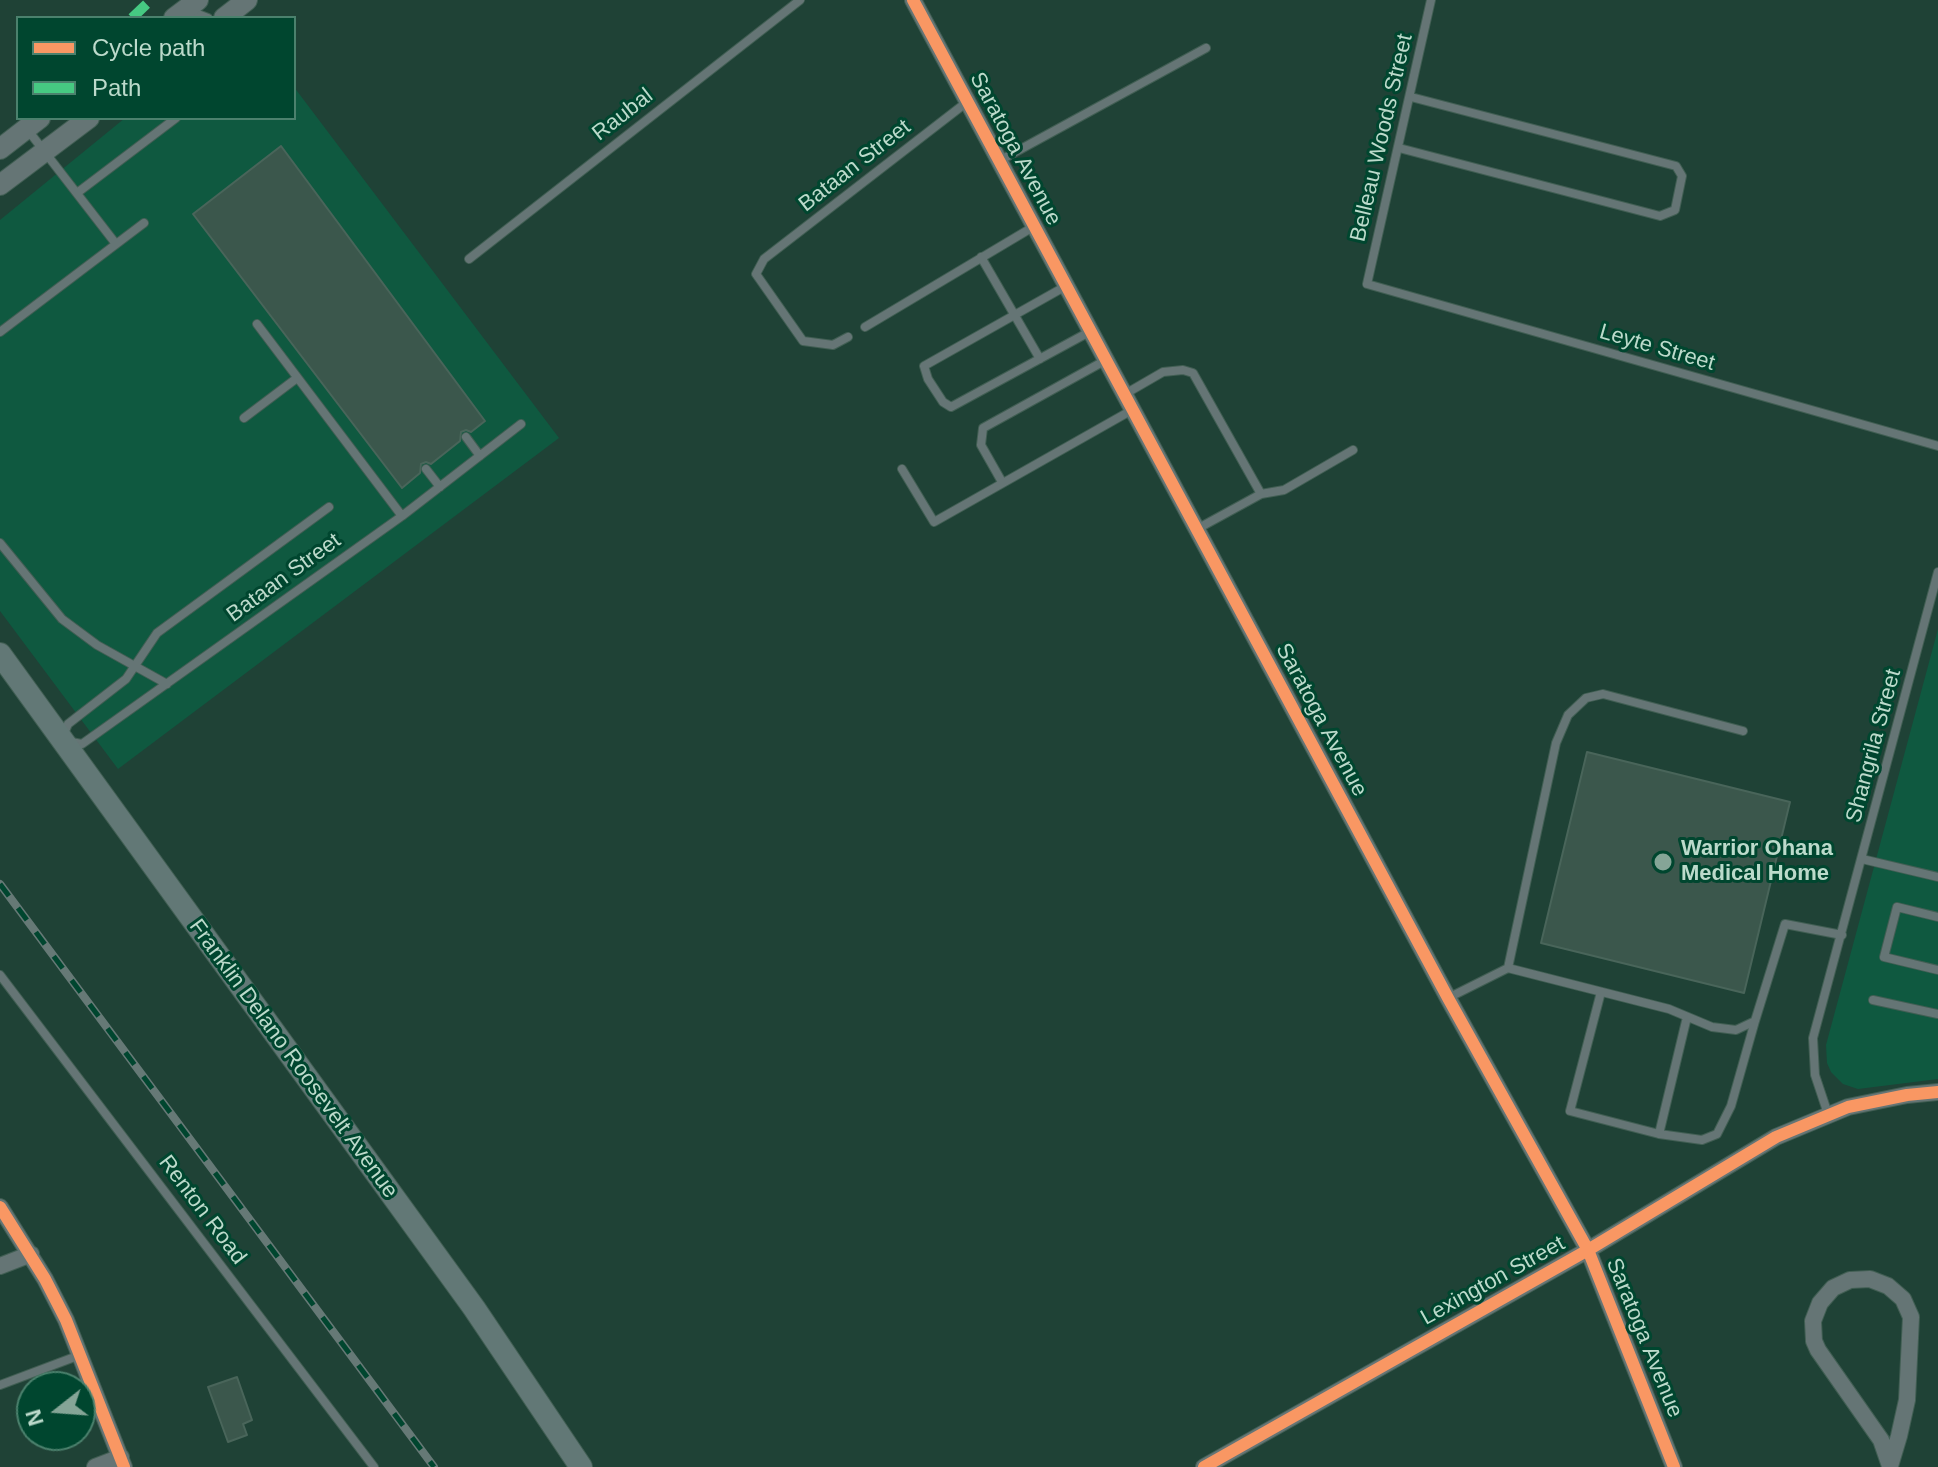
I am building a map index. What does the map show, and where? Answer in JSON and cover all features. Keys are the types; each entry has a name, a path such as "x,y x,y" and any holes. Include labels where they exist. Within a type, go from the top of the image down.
{"main road":[{"name":"Franklin Delano Roosevelt Avenue","path":"0,654 474,1308 581,1467"}],"street":[{"path":"227,16 247,0"},
{"name":"Saratoga Avenue","path":"913,0 1448,998 1588,1250 1674,1467"},
{"path":"0,185 87,120"},
{"path":"0,149 34,123"},
{"name":"Lexington Street","path":"1204,1467 1588,1250 1754,1149 1800,1125 1877,1100 1938,1092"},
{"path":"0,1207 31,1254 66,1320 122,1462 95,1467"},
{"path":"0,1266 31,1254"},
{"path":"1870,1279 1888,1286 1903,1299 1911,1317 1907,1400 1890,1467 1881,1440 1814,1341 1813,1321 1820,1303 1833,1288 1850,1280 1870,1279"}],"lane":[{"name":"Raubal","path":"469,259 800,0"},
{"name":"Belleau Woods Street","path":"1367,284 1431,0"},
{"path":"998,161 1206,48"},
{"path":"1399,148 1660,216 1675,210 1682,176 1676,166 1411,97"},
{"name":"Bataan Street","path":"848,337 833,345 803,341 756,274 764,259 967,102"},
{"path":"77,193 173,120"},
{"path":"34,123 46,153 116,244"},
{"path":"0,332 144,223"},
{"path":"865,327 1033,227"},
{"path":"981,257 1040,359"},
{"name":"Leyte Street","path":"1367,284 1938,446"},
{"path":"1066,286 924,366 928,379 943,402 951,407 1091,331"},
{"path":"257,324 402,516"},
{"path":"1002,482 981,445 983,428 1106,360"},
{"path":"902,469 934,522 1128,402 1163,372 1183,370 1193,373 1261,494"},
{"path":"244,418 297,378"},
{"name":"Bataan Street","path":"62,740 82,744 402,516 521,424"},
{"path":"466,437 480,456"},
{"path":"1196,529 1261,494 1284,490 1353,450"},
{"path":"426,469 440,487"},
{"path":"62,740 68,724 120,685 157,633 329,507"},
{"path":"0,543 62,619 97,645 167,684"},
{"name":"Shangrila Street","path":"1828,1114 1815,1075 1813,1038 1934,600 1938,572"},
{"path":"1508,968 1556,743 1568,715 1586,698 1603,694 1743,731"},
{"path":"1862,859 1938,877"},
{"path":"1938,917 1897,907 1884,957 1938,970"},
{"path":"1601,992 1570,1111 1659,1134 1702,1140 1717,1134 1731,1106 1785,924 1842,935"},
{"path":"1448,998 1508,968 1669,1009 1712,1027 1736,1030 1755,1021"},
{"name":"Renton Road","path":"0,975 374,1467"},
{"path":"1873,1000 1938,1014"},
{"path":"1659,1134 1687,1017"},
{"path":"0,1385 80,1355"}],"shaded area":[{"path":"296,90 559,438 118,769 0,611 0,220 123,120 296,120"},
{"path":"1938,629 1938,1079 1858,1089 1843,1084 1831,1072 1826,1045"}],"building":[{"path":"281,146 485,421 471,432 461,432 460,441 431,464 421,464 420,473 402,488 193,214"},
{"path":"1587,752 1790,802 1744,993 1541,943"},
{"path":"237,1377 252,1420 243,1424 247,1435 228,1442 208,1387"}],"railway":[{"path":"0,884 434,1467"}],"marked path":[{"path":"134,16 151,0"}],"cycle path":[{"path":"913,0 1448,998 1588,1250 1674,1467"},
{"path":"1204,1467 1588,1250 1776,1137 1848,1107 1938,1092"},
{"path":"0,1207 45,1279 66,1320 124,1467"}],"place":[{"name":"Warrior Ohana Medical Home","path":"1663,862"}]}
